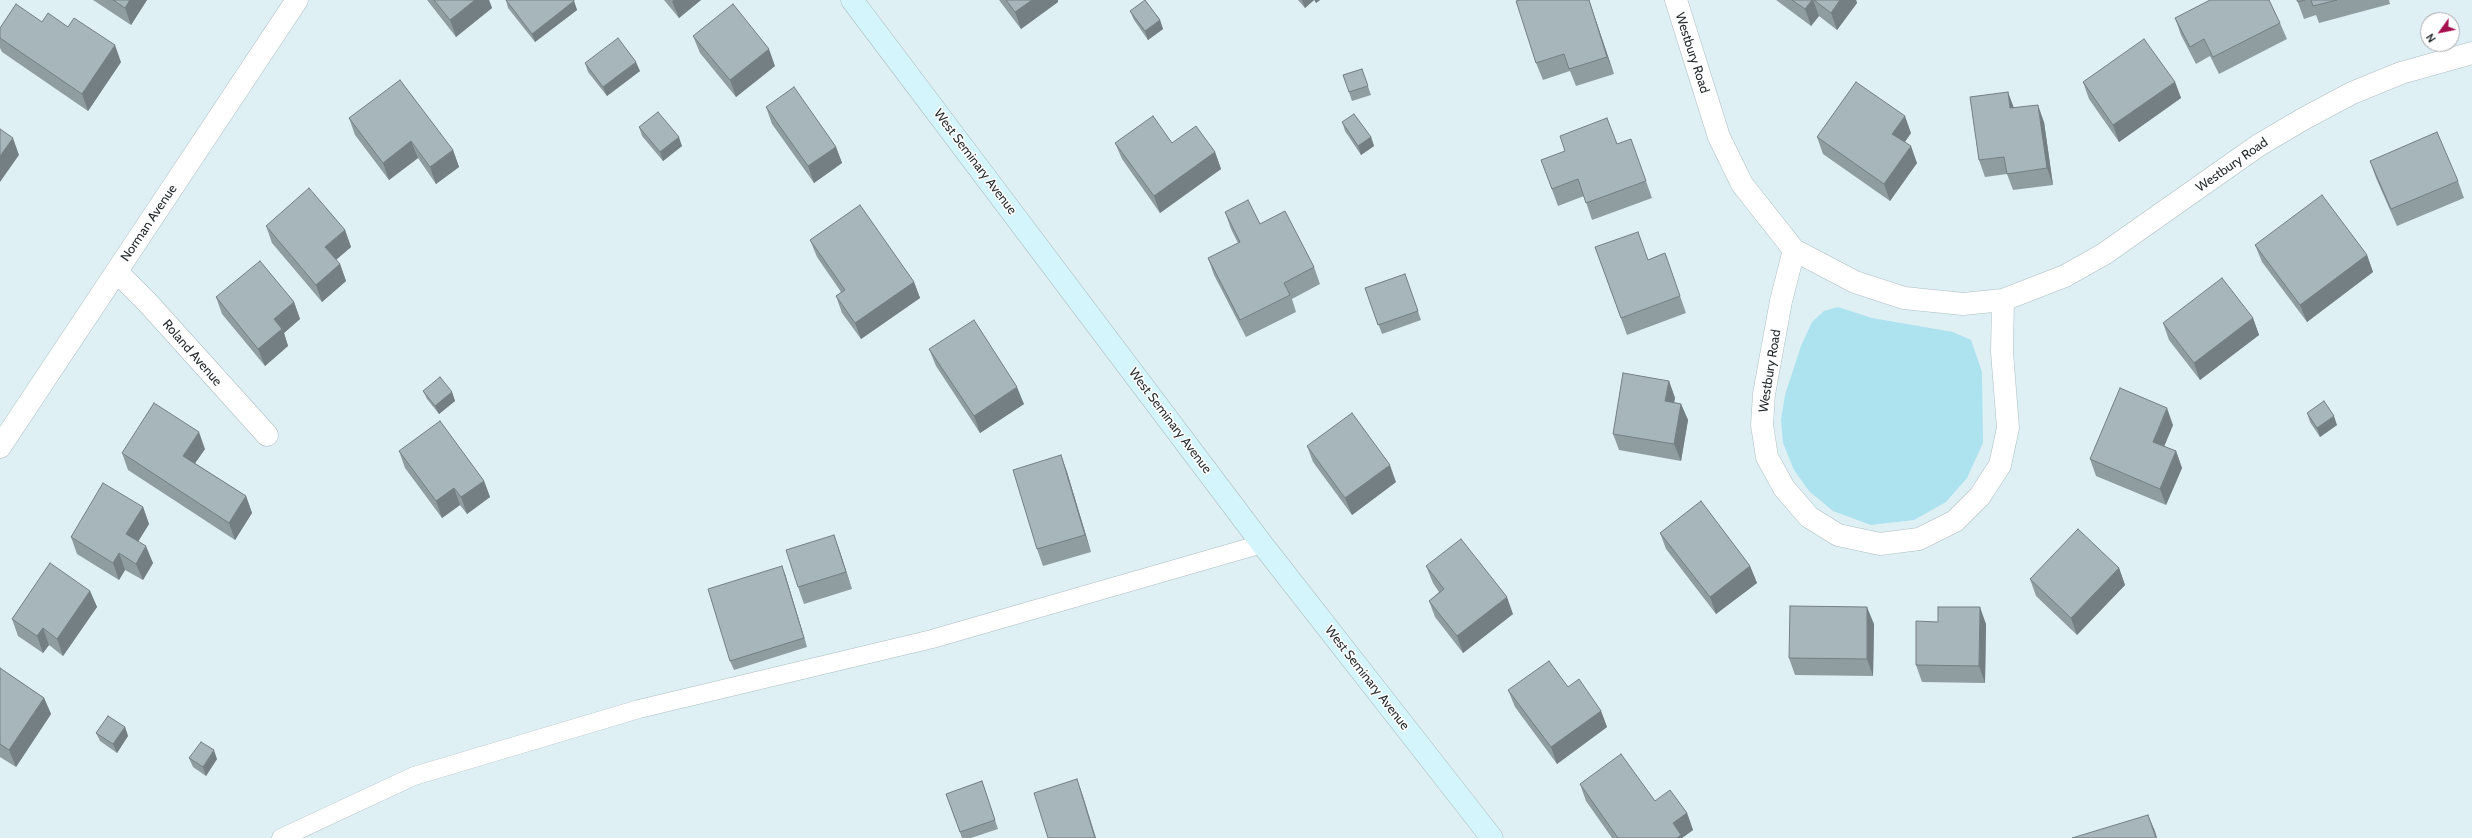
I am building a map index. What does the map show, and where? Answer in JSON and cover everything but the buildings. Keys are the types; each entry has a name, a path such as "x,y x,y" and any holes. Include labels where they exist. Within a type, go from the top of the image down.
{"main road":[{"name":"West Seminary Avenue","path":"852,0 1262,544 1492,838"}],"street":[{"name":"Norman Avenue","path":"0,447 298,0"},
{"name":"Westbury Road","path":"1676,0 1719,137 1742,184 1794,250 1855,282 1904,298 1963,304 2003,300 2065,276 2104,254 2259,145 2304,118 2352,93 2401,74 2472,53"},
{"name":"Westbury Road","path":"1794,250 1777,324 1764,394 1762,425 1767,456 1784,488 1809,517 1838,535 1880,544 1919,539 1955,521 1980,496 2000,465 2008,428 2002,352 2003,300"},
{"name":"Roland Avenue","path":"117,272 148,303 267,435"}],"lane":[{"path":"281,838 414,776 640,709 932,639 1262,544"}],"shaded area":[{"path":"1838,307 1872,318 1953,332 1971,340 1982,372 1983,443 1967,478 1946,502 1914,520 1871,525 1833,511 1809,491 1794,470 1783,443 1781,420 1785,395 1801,346 1812,322 1824,311"}]}
